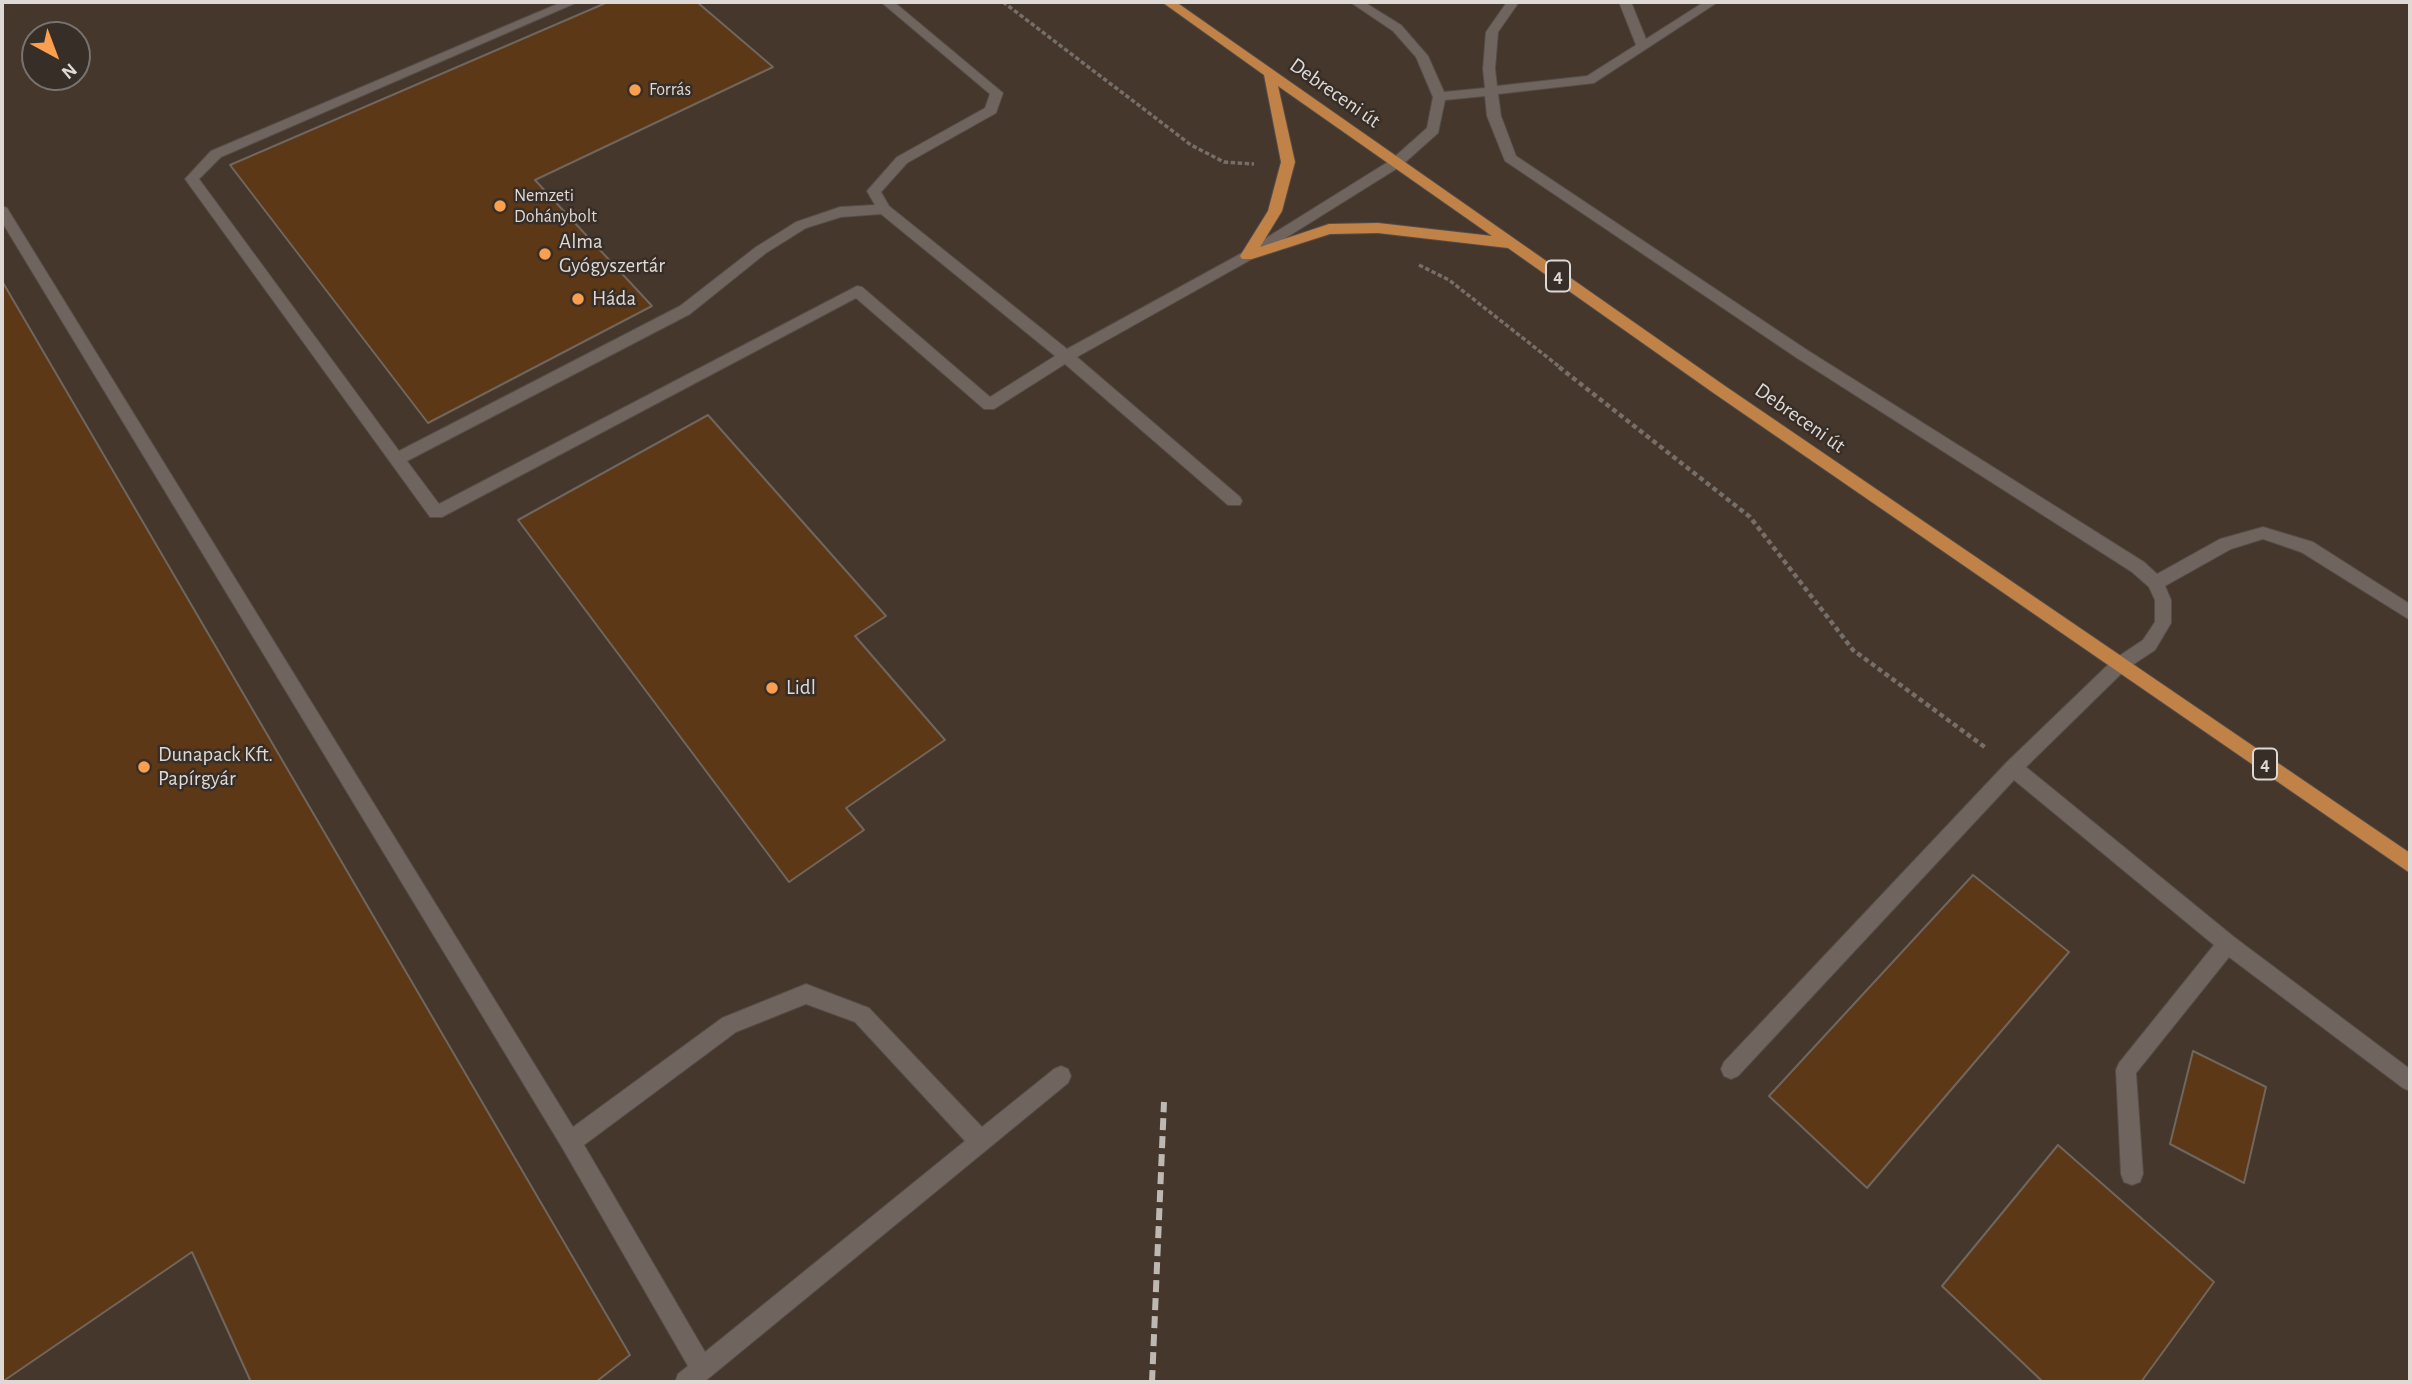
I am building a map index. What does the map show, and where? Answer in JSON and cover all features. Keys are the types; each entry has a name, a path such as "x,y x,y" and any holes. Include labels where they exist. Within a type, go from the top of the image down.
{"main road":[{"name":"Debreceni út","path":"1168,2 1270,76 2410,864"},
{"path":"1247,256 1275,211 1288,162 1270,76"},
{"path":"1247,256 1329,229 1378,228 1512,243"}],"street":[{"path":"572,2 216,154 192,180 436,513 857,291 989,405 1066,356 1247,256 1396,163 1433,130 1439,97 1422,56 1397,28 1356,2"},
{"path":"887,2 997,93 991,110 902,160 874,191 884,209 1066,356 1234,501"},
{"path":"1513,2 1492,32 1489,69 1494,116 1510,158 1802,354 2138,567 2156,583 2163,600 2163,623 2149,645 2119,665 2013,768 1731,1069"},
{"path":"1625,2 1643,46"},
{"path":"1439,97 1590,80 1712,2"},
{"path":"397,459 685,310 761,250 801,225 840,212 884,209"},
{"path":"2,211 570,1142 694,1375 1061,1076"},
{"path":"2156,583 2226,544 2263,533 2307,547 2410,613"},
{"path":"2013,768 2227,944 2410,1081"},
{"path":"2132,1174 2126,1070 2227,944"},
{"path":"570,1142 729,1025 806,994 862,1015 980,1141"}],"path":[{"path":"1003,2 1191,145 1224,162 1288,162"},
{"path":"1378,228 1379,246 1449,280 1750,517 1853,650 2013,768"}],"shaded area":[{"path":"2,2 2410,2 2410,1382 2,1382"}],"building":[{"path":"608,2 697,2 773,67 535,180 652,306 428,423 230,165"},
{"name":"Dunapack Kft. Papírgyár","path":"2,281 630,1355 596,1382 251,1382 192,1252 2,1382"},
{"name":"Lidl","path":"708,415 886,616 855,636 945,740 846,808 864,830 789,882 518,520"},
{"path":"1973,875 2069,952 1867,1188 1769,1096"},
{"path":"2193,1051 2266,1087 2244,1183 2170,1144"},
{"path":"2058,1145 2214,1282 2141,1382 2043,1382 1942,1286"}],"railway":[{"path":"1152,1382 1164,1102"}],"place":[{"name":"Forrás","path":"635,90"},
{"name":"Nemzeti Dohánybolt","path":"500,206"},
{"name":"Alma Gyógyszertár","path":"545,254"},
{"name":"Háda","path":"578,299"},
{"name":"Lidl","path":"772,688"},
{"name":"Dunapack Kft. Papírgyár","path":"144,767"}]}
